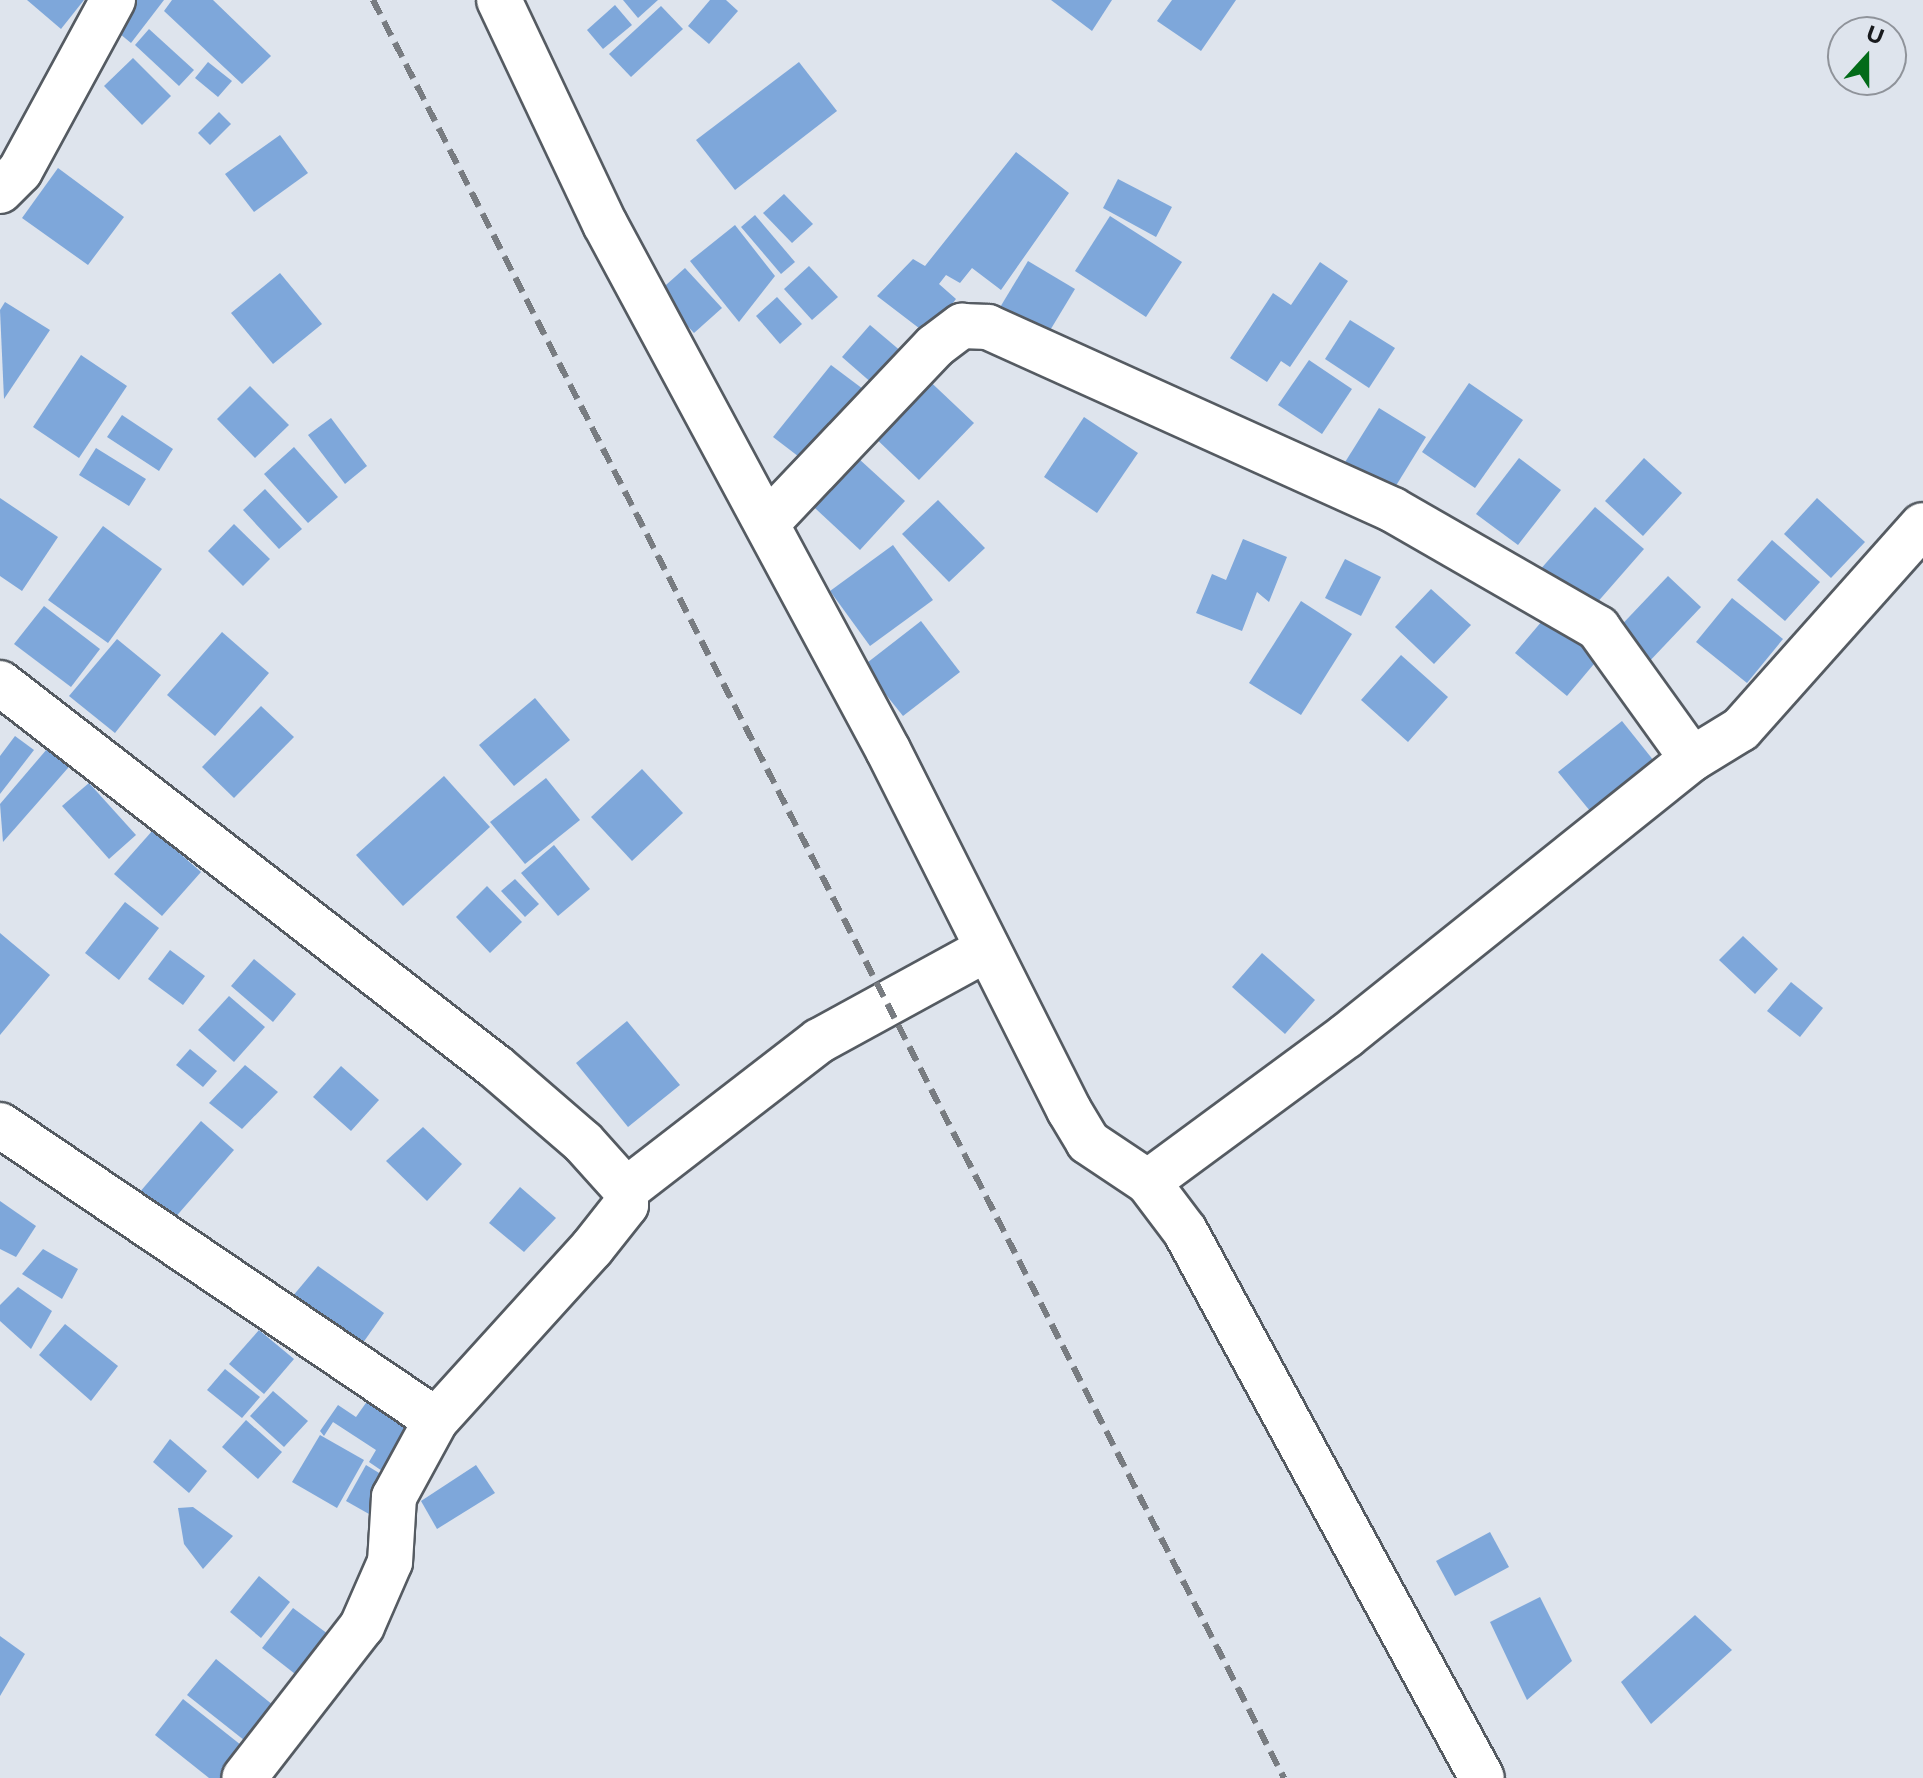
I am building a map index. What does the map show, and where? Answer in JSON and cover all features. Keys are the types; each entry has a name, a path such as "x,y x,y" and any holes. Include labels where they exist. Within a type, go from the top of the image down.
{"street":[{"path":"0,191 20,171 113,0"},
{"path":"499,0 605,224 767,523 1088,1142 1148,1182 1185,1231 1482,1778"},
{"path":"767,523 935,346 962,326 988,327 1393,510 1598,628 1692,759"},
{"path":"1148,1182 1346,1036 1692,759 1741,729 1923,525"},
{"path":"0,683 496,1067 583,1142 626,1190 626,1205 592,1248 436,1420 394,1497 390,1562 362,1626 244,1778"},
{"path":"626,1190 819,1041 987,949"},
{"path":"0,1125 436,1420"}],"building":[{"path":"27,0 84,0 61,29"},
{"path":"136,0 164,0 131,43 114,29"},
{"path":"172,0 213,0 271,56 242,84 164,11"},
{"path":"623,0 658,0 638,18"},
{"path":"710,0 726,0 738,11 709,44 688,26"},
{"path":"1051,0 1112,0 1092,31"},
{"path":"1172,0 1236,0 1201,51 1157,21"},
{"path":"615,5 632,25 603,49 587,30"},
{"path":"661,6 683,29 631,77 609,54"},
{"path":"149,29 194,70 179,86 135,45"},
{"path":"133,58 171,96 142,125 104,86"},
{"path":"208,62 232,81 218,97 195,78"},
{"path":"799,62 837,111 735,190 696,140"},
{"path":"219,112 231,124 210,145 198,133"},
{"path":"280,135 308,173 254,212 225,174"},
{"path":"1016,152 1069,193 1001,290 972,268 960,283 946,275 939,284 956,299 928,335 877,296 913,259 925,266"},
{"path":"58,168 124,217 88,265 22,218"},
{"path":"1118,179 1172,207 1156,237 1103,208"},
{"path":"784,194 813,224 792,243 763,213"},
{"path":"755,215 795,262 781,274 741,227"},
{"path":"1110,216 1182,262 1146,317 1075,271"},
{"path":"735,225 775,276 739,322 690,261"},
{"path":"1028,261 1075,289 1040,347 993,319"},
{"path":"1320,262 1348,281 1290,367 1281,361 1267,382 1230,358 1273,293 1291,305"},
{"path":"809,266 838,297 812,320 784,289"},
{"path":"685,268 722,308 694,333 657,293"},
{"path":"280,273 322,324 273,364 231,313"},
{"path":"777,297 802,324 780,344 756,316"},
{"path":"5,302 50,330 4,399 0,310"},
{"path":"1350,320 1395,348 1369,388 1325,359"},
{"path":"870,325 909,358 881,391 842,357"},
{"path":"81,355 127,386 79,458 33,427"},
{"path":"1309,360 1352,389 1322,434 1278,405"},
{"path":"831,365 863,389 811,466 773,437"},
{"path":"920,372 974,423 919,480 866,429"},
{"path":"1469,383 1523,420 1475,488 1422,452"},
{"path":"250,386 289,425 255,458 217,419"},
{"path":"1379,408 1426,437 1389,497 1342,467"},
{"path":"122,415 173,449 159,471 107,437"},
{"path":"1084,417 1138,453 1097,513 1044,477"},
{"path":"331,418 367,466 345,484 308,435"},
{"path":"294,447 338,497 308,523 264,474"},
{"path":"96,448 146,479 129,506 79,475"},
{"path":"847,448 905,501 860,550 802,496"},
{"path":"1519,458 1561,490 1518,545 1476,514"},
{"path":"1644,458 1682,493 1643,536 1605,501"},
{"path":"265,489 302,529 279,549 243,510"},
{"path":"0,498 58,537 22,591 0,576"},
{"path":"1817,498 1865,542 1831,578 1784,534"},
{"path":"938,500 985,548 949,582 902,534"},
{"path":"1595,507 1644,549 1588,613 1539,571"},
{"path":"234,524 270,559 243,586 208,551"},
{"path":"103,526 162,569 108,643 48,600"},
{"path":"1243,539 1287,557 1269,602 1257,592 1242,631 1196,613 1212,574 1226,580"},
{"path":"1772,540 1820,582 1785,621 1737,580"},
{"path":"893,545 933,600 870,646 830,591"},
{"path":"1345,559 1381,577 1361,616 1325,598"},
{"path":"1668,576 1701,607 1645,666 1611,636"},
{"path":"1431,589 1471,625 1434,664 1395,627"},
{"path":"1732,598 1783,639 1747,683 1696,642"},
{"path":"1301,601 1352,634 1301,715 1249,683"},
{"path":"44,606 100,649 71,687 14,644"},
{"path":"1548,614 1599,658 1567,696 1515,653"},
{"path":"921,621 960,672 903,716 863,666"},
{"path":"222,632 269,673 215,736 167,695"},
{"path":"117,639 161,675 115,733 69,696"},
{"path":"1401,655 1448,697 1408,742 1361,700"},
{"path":"535,698 570,740 514,786 479,745"},
{"path":"261,706 294,737 234,798 202,767"},
{"path":"1622,721 1658,766 1595,817 1558,772"},
{"path":"15,736 34,750 0,794 0,756"},
{"path":"53,742 75,760 3,842 0,804"},
{"path":"642,769 683,813 632,861 591,817"},
{"path":"444,776 490,827 403,906 356,855"},
{"path":"546,778 580,820 525,864 490,822"},
{"path":"89,783 136,835 109,859 62,806"},
{"path":"153,830 201,872 162,916 114,874"},
{"path":"554,845 590,889 558,916 521,873"},
{"path":"515,879 539,904 525,917 501,891"},
{"path":"487,886 522,922 490,953 456,917"},
{"path":"125,902 159,928 119,980 85,953"},
{"path":"0,933 50,975 0,1035"},
{"path":"1743,936 1778,969 1755,994 1719,960"},
{"path":"170,950 205,976 183,1005 148,979"},
{"path":"1262,953 1315,1000 1285,1034 1232,987"},
{"path":"254,959 296,994 273,1022 231,986"},
{"path":"1791,982 1823,1008 1800,1037 1767,1011"},
{"path":"229,996 265,1027 234,1062 198,1030"},
{"path":"627,1021 680,1085 628,1127 576,1063"},
{"path":"190,1049 217,1071 203,1087 176,1065"},
{"path":"245,1065 278,1092 242,1129 209,1103"},
{"path":"341,1066 379,1100 351,1131 313,1097"},
{"path":"201,1121 234,1150 173,1220 139,1193"},
{"path":"423,1127 462,1164 427,1201 386,1161"},
{"path":"520,1187 556,1218 524,1252 489,1223"},
{"path":"0,1201 36,1226 16,1257 0,1249"},
{"path":"43,1249 78,1269 62,1299 22,1274"},
{"path":"318,1266 384,1313 360,1347 292,1297"},
{"path":"18,1287 52,1311 31,1349 0,1321 0,1305"},
{"path":"65,1324 118,1366 91,1401 39,1355"},
{"path":"259,1330 294,1359 264,1394 229,1364"},
{"path":"225,1369 260,1397 242,1418 207,1390"},
{"path":"273,1391 308,1421 284,1447 250,1416"},
{"path":"368,1400 416,1431 388,1475 369,1462 376,1450 333,1422 324,1436 320,1431 338,1405 356,1417"},
{"path":"246,1420 282,1452 258,1479 222,1447"},
{"path":"320,1435 364,1460 337,1508 292,1482"},
{"path":"170,1439 207,1471 189,1493 153,1462"},
{"path":"366,1465 389,1479 369,1514 346,1501"},
{"path":"476,1465 495,1493 437,1529 421,1501"},
{"path":"193,1507 233,1536 203,1569 184,1544 178,1508"},
{"path":"1490,1532 1509,1567 1455,1596 1436,1561"},
{"path":"259,1576 290,1602 261,1638 230,1612"},
{"path":"1540,1597 1572,1661 1527,1700 1490,1622"},
{"path":"293,1608 336,1640 304,1681 262,1648"},
{"path":"1695,1615 1732,1650 1651,1724 1621,1682"},
{"path":"0,1636 25,1654 0,1696"},
{"path":"216,1659 278,1709 249,1744 187,1695"},
{"path":"183,1699 246,1749 222,1778 209,1778 155,1735"}],"railway":[{"path":"373,0 1284,1778"}]}
